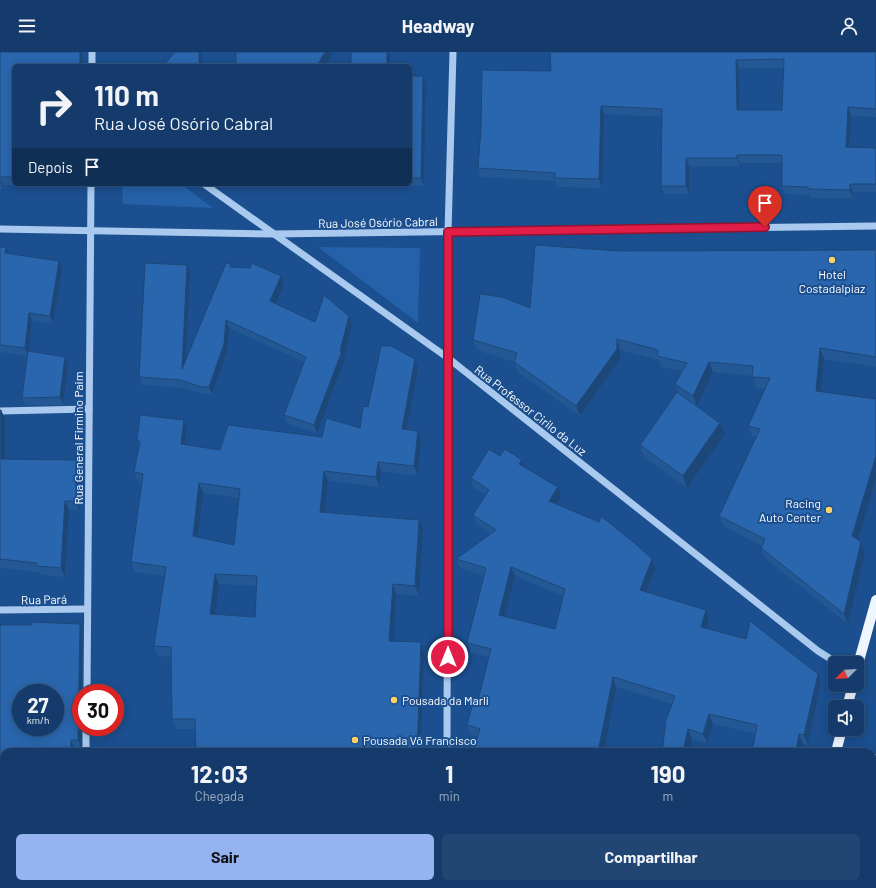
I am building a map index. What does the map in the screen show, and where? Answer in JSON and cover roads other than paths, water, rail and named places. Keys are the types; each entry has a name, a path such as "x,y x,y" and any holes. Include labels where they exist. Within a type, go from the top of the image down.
{"main road":[{"path":"860,656 876,600"},
{"path":"837,748 840,736"}],"street":[{"path":"92,52 92,64"},
{"path":"447,748 448,232 453,52"},
{"name":"Rua General Firmino Paim","path":"87,684 91,186"},
{"name":"Rua Professor Cirilo da Luz","path":"207,186 448,358 818,651 828,657"},
{"name":"Rua José Osório Cabral","path":"0,229 274,234 876,226"},
{"path":"0,411 89,409"},
{"name":"Rua Pará","path":"0,610 87,609"},
{"path":"86,736 86,748"}],"place":[{"name":"Hotel Costadalpiaz","path":"832,260"},
{"name":"Racing Auto Center","path":"829,510"},
{"name":"Pousada da Marli","path":"394,700"},
{"name":"Pousada Vô Francisco","path":"355,740"}]}
